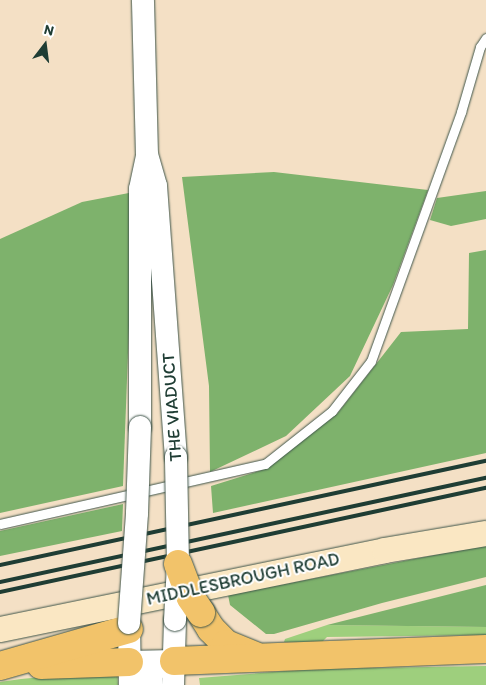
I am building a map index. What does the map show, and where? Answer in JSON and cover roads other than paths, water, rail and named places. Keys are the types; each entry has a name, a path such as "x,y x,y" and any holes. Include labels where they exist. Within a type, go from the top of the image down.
{"highway":[{"path":"178,564 191,598 210,629 226,644 259,657"},
{"path":"0,667 129,626"},
{"path":"174,673 259,657 486,650"},
{"path":"0,667 130,673"}],"main road":[{"name":"MIDDLESBROUGH ROAD","path":"0,629 375,552 486,533"}],"street":[{"name":"THE VIADUCT","path":"130,673 129,626 137,513 140,427 140,190 147,155 143,0"},
{"name":"THE VIADUCT","path":"147,155 156,186 171,368 178,564 174,620 174,673"},
{"path":"151,685 151,675 156,667 174,673"},
{"path":"130,673 174,673"}],"lane":[{"path":"0,524 265,464 332,411 371,361 462,112 480,47 486,38"}],"railway":[{"path":"0,565 486,461"},
{"path":"0,582 486,478"},
{"path":"0,592 486,488"}]}
